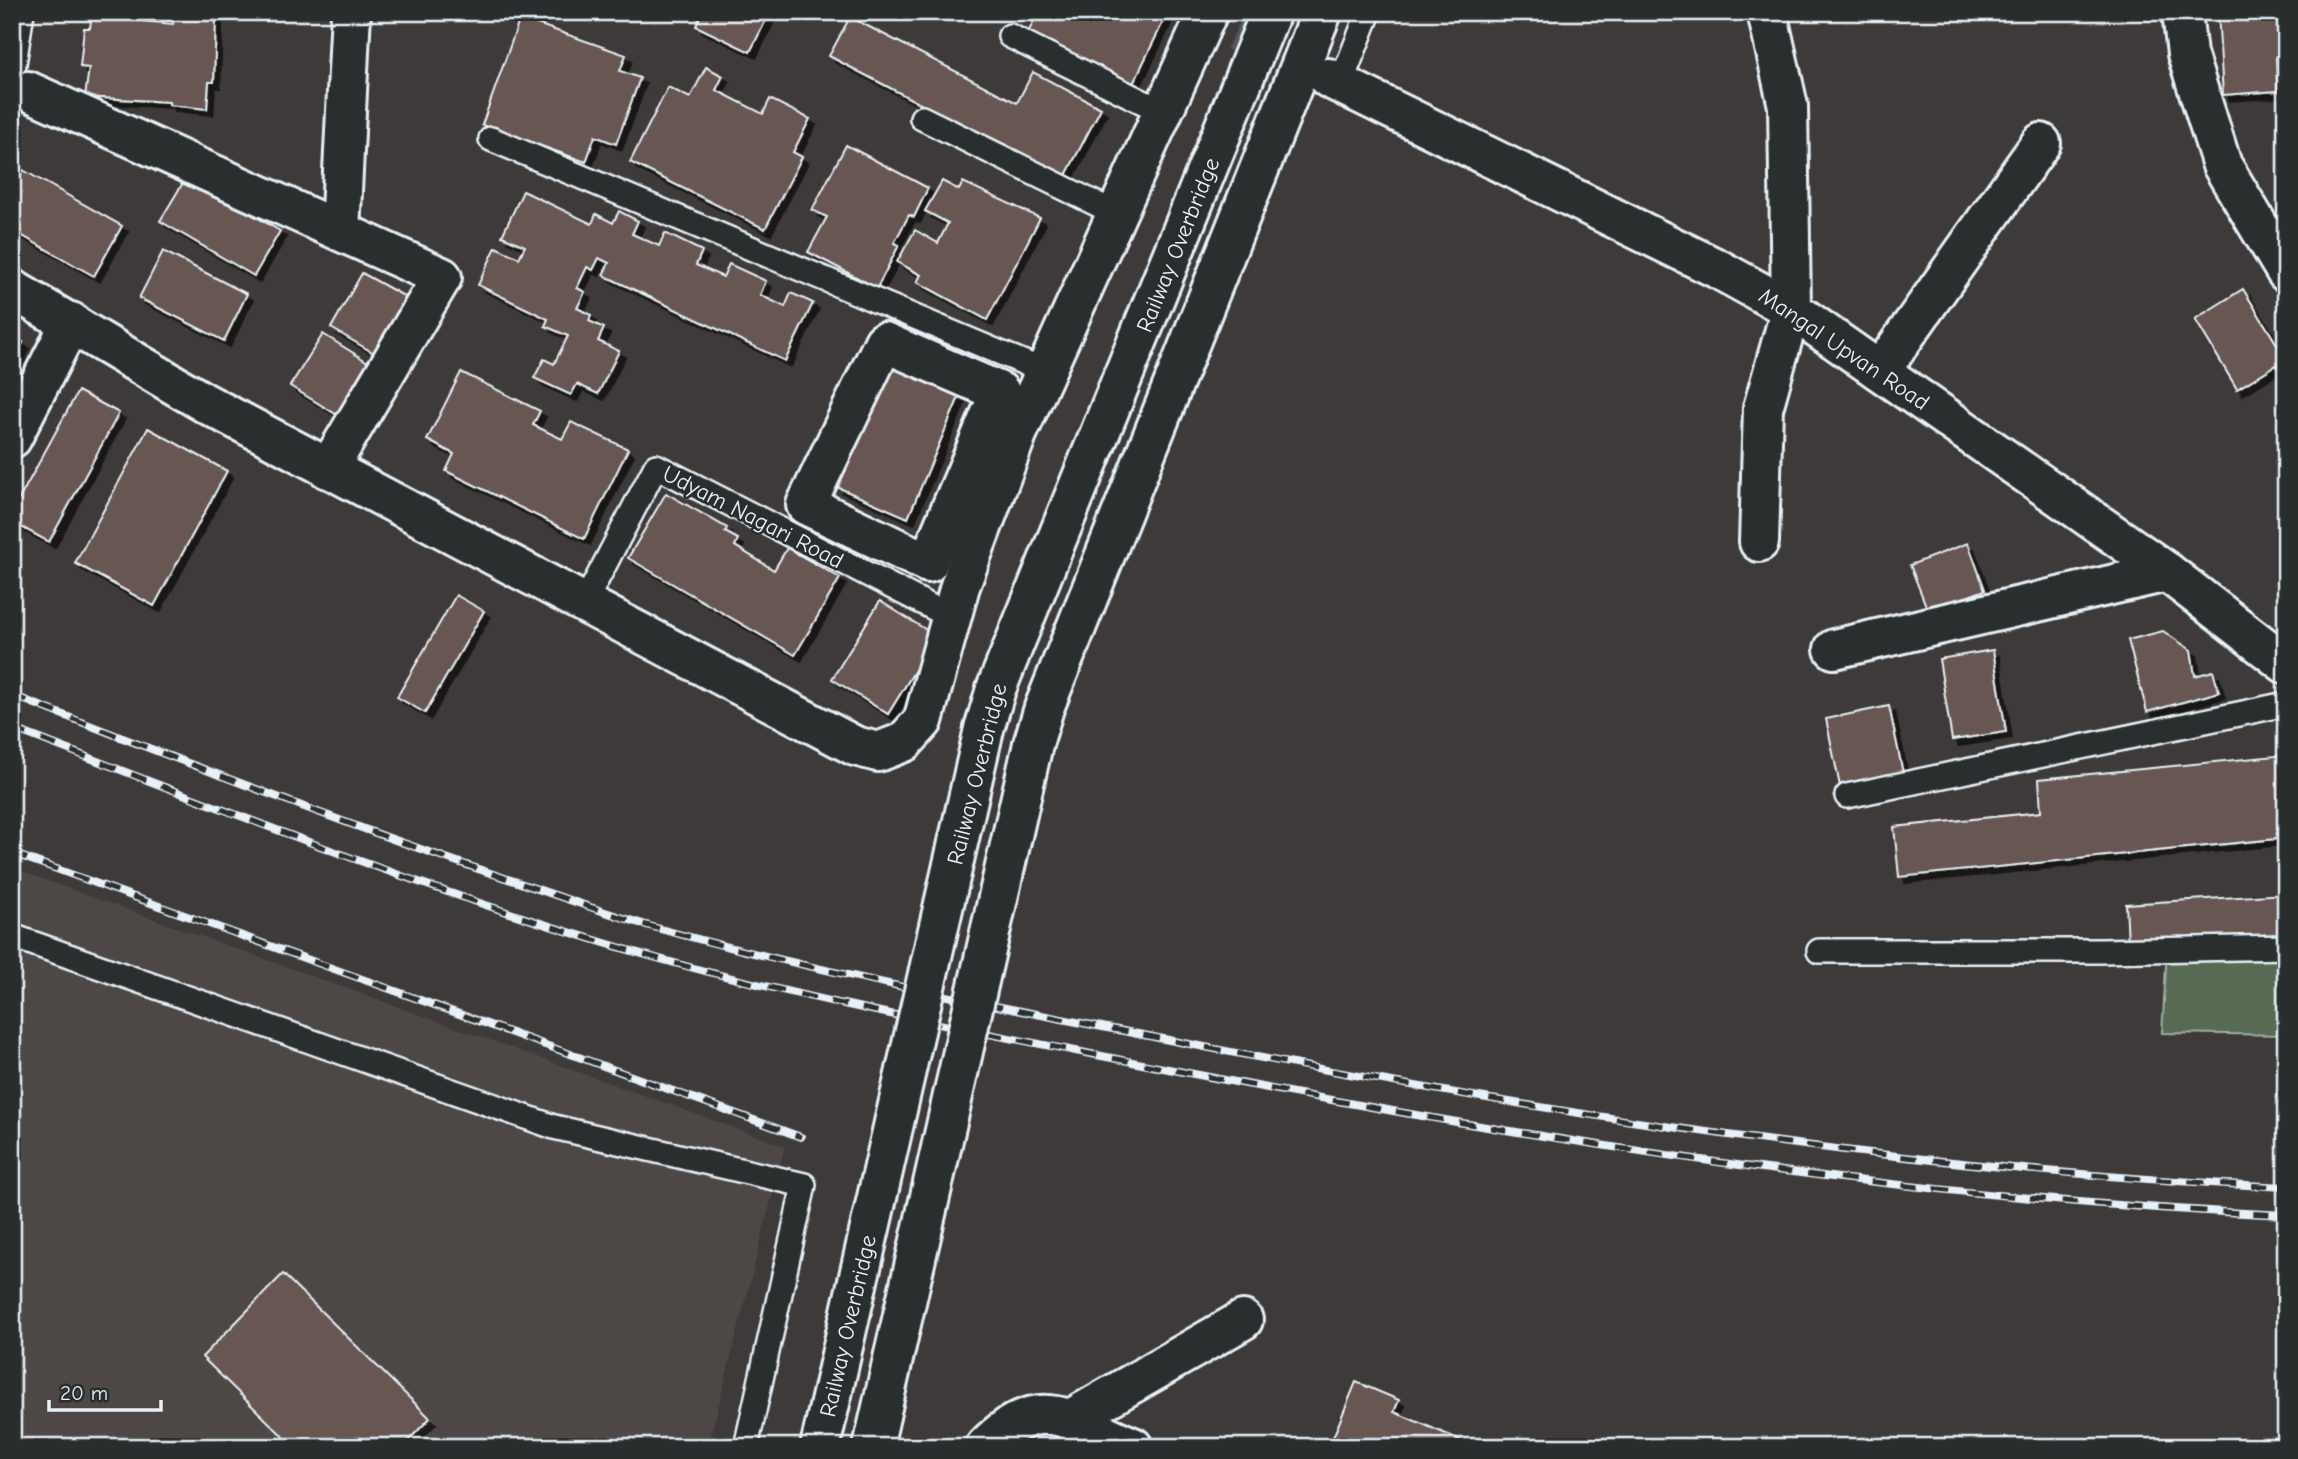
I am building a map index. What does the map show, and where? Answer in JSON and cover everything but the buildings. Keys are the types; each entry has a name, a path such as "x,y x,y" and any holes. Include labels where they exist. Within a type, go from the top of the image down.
{"street":[{"path":"340,232 351,12"},
{"name":"Railway Overbridge","path":"820,1447 984,729 996,689 1271,12"},
{"name":"Railway Overbridge","path":"873,1447 1033,744 1044,708 1322,12"},
{"path":"1759,542 1763,408 1791,309 1788,106 1768,12"},
{"path":"2182,12 2187,54 2222,165 2286,272"},
{"path":"12,289 205,403 328,469 855,746 878,752 904,742 923,721 987,466 1000,392 884,342 806,505 928,563 987,466 1046,372 1163,112 1211,19"},
{"path":"21,78 340,232 442,277 328,469"},
{"name":"Mangal Upvan Road","path":"1334,81 1718,269 1791,309 2167,572 2286,664"},
{"path":"1880,371 2041,143"},
{"path":"12,438 71,322"},
{"path":"1834,649 2167,572"},
{"path":"1069,1420 1243,1320"},
{"path":"985,1447 1013,1421 1040,1413 1069,1420 1133,1447"}],"lane":[{"path":"21,78 22,12"},
{"path":"1334,81 1369,12"},
{"path":"1010,36 1163,112"},
{"path":"922,118 1117,214"},
{"path":"491,139 1046,372"},
{"name":"Udyam Nagari Road","path":"584,604 656,466 951,617"},
{"path":"1847,796 2286,704"},
{"path":"12,936 554,1127 804,1185 746,1447"},
{"path":"1819,951 2100,951 2286,947"}],"shaded area":[{"path":"12,868 785,1146 708,1447 666,1447 653,1443 651,1447 12,1447"}],"green space":[{"path":"2286,949 2286,1035 2162,1033 2167,950"}],"tunnel":[{"path":"1235,32 1328,78"}],"railway":[{"path":"12,695 321,813 598,910 717,944 845,974 1306,1066 1584,1114 1865,1152 2006,1167 2286,1187"},
{"path":"12,728 324,848 482,904 642,954 898,1016 1297,1094 1578,1142 1861,1180 2002,1195 2286,1215"},
{"path":"12,853 801,1137"}]}
